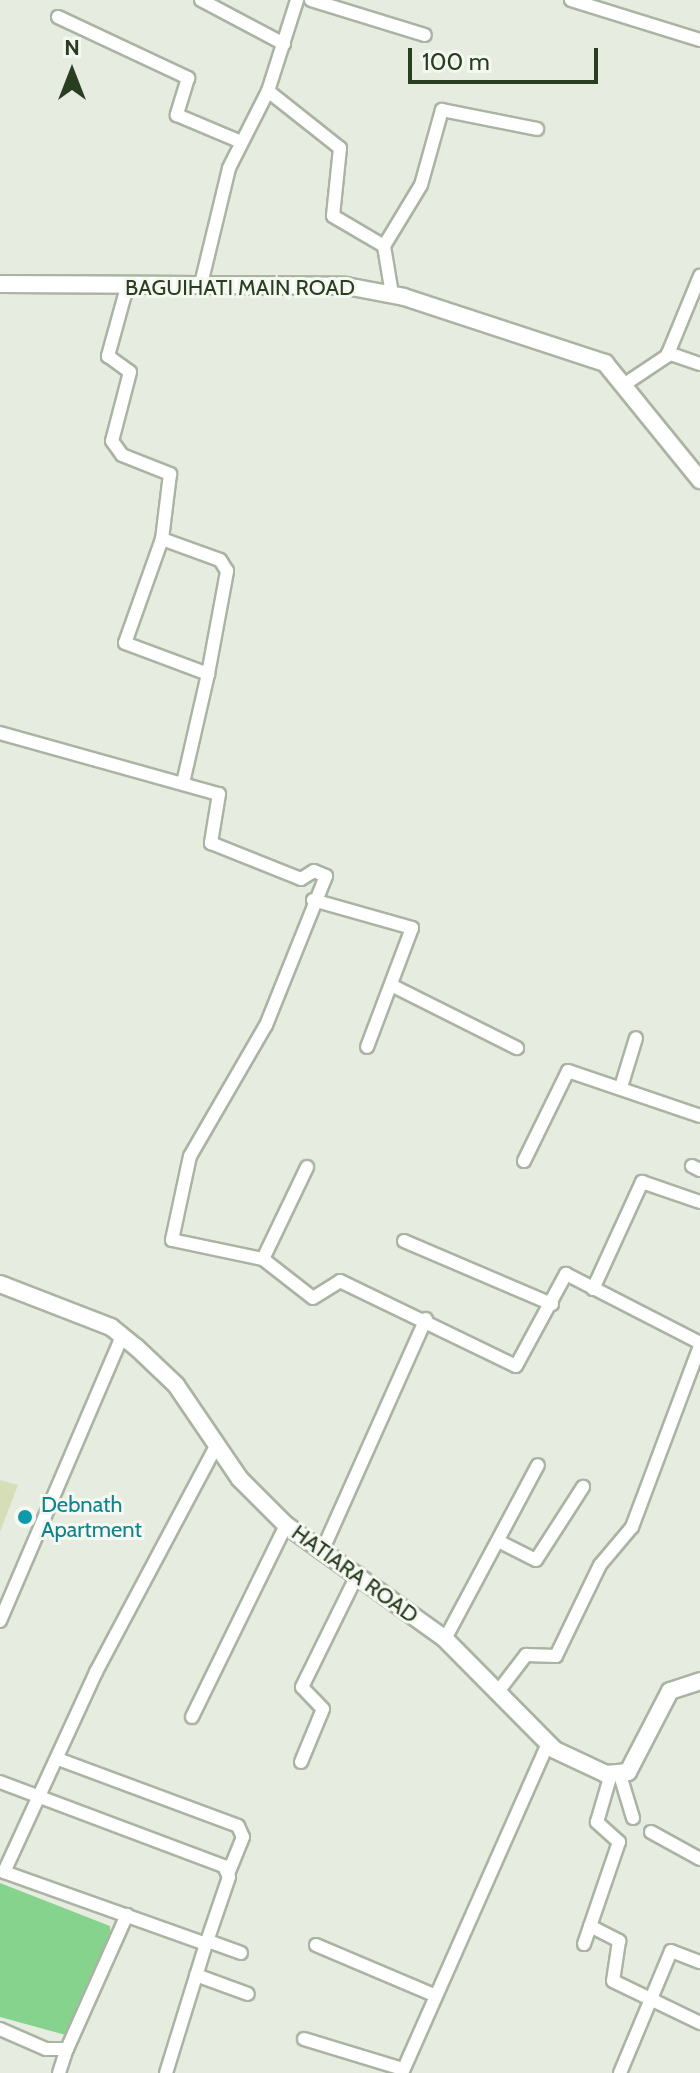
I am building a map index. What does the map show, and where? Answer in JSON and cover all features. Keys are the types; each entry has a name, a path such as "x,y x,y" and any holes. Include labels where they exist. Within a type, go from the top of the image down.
{"street":[{"path":"201,0 284,44"},
{"path":"201,284 239,141 268,91 297,0"},
{"path":"311,0 425,35"},
{"path":"571,0 700,40"},
{"path":"58,17 188,78 177,115 239,141"},
{"path":"268,91 340,148 333,216 384,246"},
{"path":"392,294 384,246 421,185 442,110 537,129"},
{"path":"625,384 668,353 700,276"},
{"name":"BAGUIHATI MAIN ROAD","path":"0,284 346,286 392,294 605,363 700,480"},
{"path":"127,287 108,356 130,372 112,441 122,455 170,474 162,539 125,643 208,674"},
{"path":"668,353 700,364"},
{"path":"162,539 220,560 227,571 183,783"},
{"path":"0,733 183,783 221,798 211,843 301,879 314,871 326,876 313,900 266,1025 190,1156 172,1240 263,1259 313,1298 340,1281 426,1319 516,1366 566,1274 700,1344 632,1527 600,1565 556,1656 526,1655 500,1689"},
{"path":"313,900 412,928 367,1047"},
{"path":"391,985 517,1048"},
{"path":"621,1087 636,1038"},
{"path":"524,1161 568,1071 700,1116"},
{"path":"263,1259 307,1167"},
{"path":"593,1289 642,1182 700,1202"},
{"path":"404,1241 552,1304"},
{"name":"HATIARA ROAD","path":"0,1284 122,1336 176,1385 216,1446 286,1525 358,1573 445,1639 500,1689 548,1744 616,1775"},
{"path":"323,1549 426,1319"},
{"path":"0,1621 122,1336"},
{"path":"216,1446 2,1872 241,1953"},
{"path":"445,1639 538,1465"},
{"path":"498,1541 536,1560 583,1487"},
{"path":"192,1717 286,1525"},
{"path":"301,1762 323,1709 302,1687 358,1573"},
{"path":"584,1944 619,1842 597,1822 616,1775 635,1766 670,1691 700,1681"},
{"path":"304,2039 403,2071 548,1744"},
{"path":"58,1759 238,1826 243,1837 229,1871 166,2073"},
{"path":"616,1775 633,1818"},
{"path":"0,1782 229,1871"},
{"path":"651,1832 700,1859"},
{"path":"59,2073 127,1915"},
{"path":"590,1926 619,1941 613,1981 700,2023"},
{"path":"316,1945 436,1996"},
{"path":"620,2073 671,1951 700,1962"},
{"path":"196,1975 248,1994"},
{"path":"0,2029 46,2049 67,2049"}],"shaded area":[{"path":"0,1480 18,1485 0,1532"},
{"path":"0,1883 110,1926 111,1949 73,2037 0,2017"}],"place":[{"name":"Debnath Apartment","path":"25,1517"}]}
